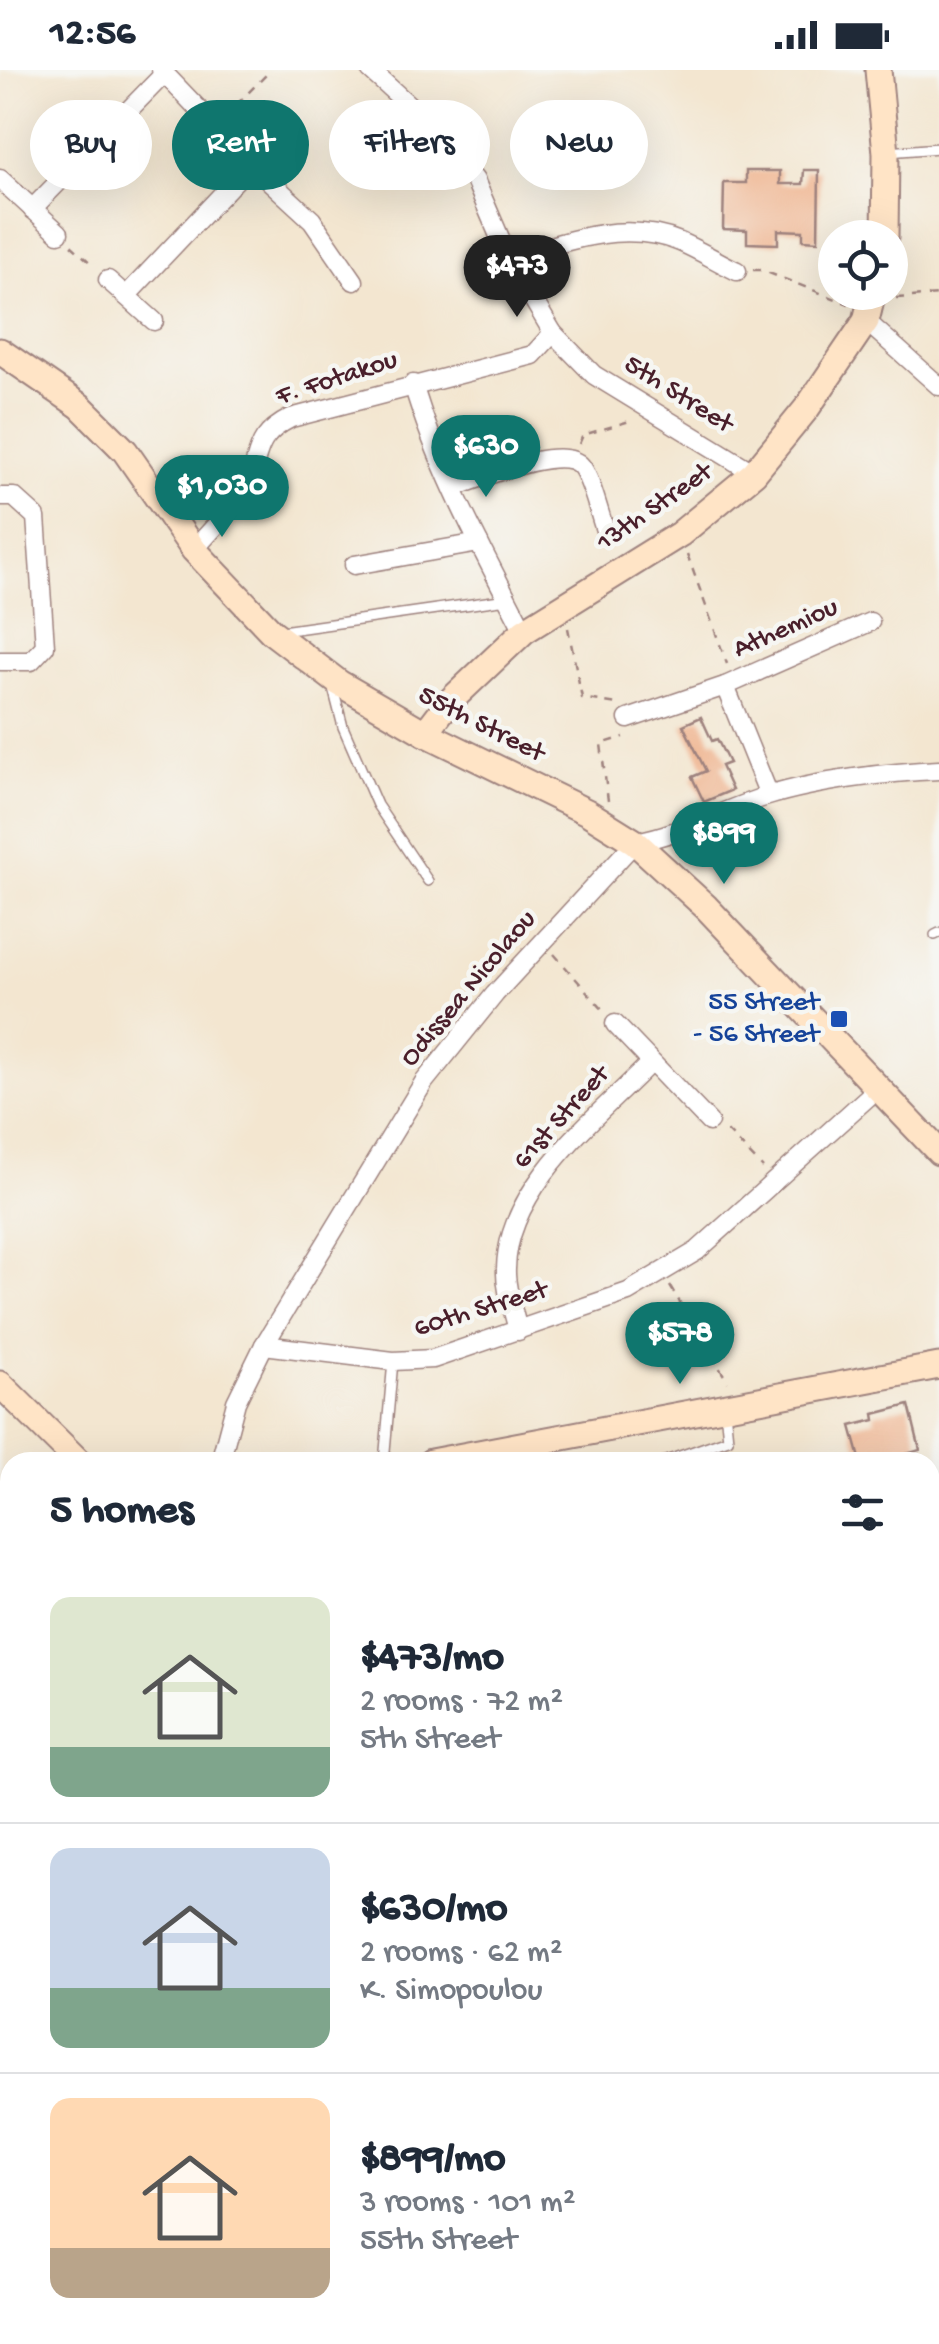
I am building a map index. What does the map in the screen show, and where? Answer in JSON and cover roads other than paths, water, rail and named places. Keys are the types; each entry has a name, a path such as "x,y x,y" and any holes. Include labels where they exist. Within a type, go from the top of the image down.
{"street":[{"name":"5th Street","path":"370,70 433,127 475,180 508,259 553,333 594,375 754,473"},
{"path":"878,70 886,152 884,220"},
{"path":"32,209 162,72 189,100"},
{"path":"0,180 58,233"},
{"path":"126,296 226,190"},
{"path":"279,190 312,220 354,281"},
{"path":"508,259 581,237 630,232 677,241 737,271"},
{"path":"108,280 154,321"},
{"name":"13th Street","path":"425,733 448,703 524,631 680,534 754,473 808,408 866,310"},
{"path":"875,310 939,386"},
{"name":"F. Fotakou","path":"194,550 244,492 263,438 276,426 291,418 413,384 533,355 553,333"},
{"name":"55th Street","path":"0,351 80,406 125,451 194,550 272,632 330,677 425,733 587,812 635,842 706,907 939,1152"},
{"path":"413,384 424,420 479,543 524,631"},
{"path":"454,487 546,458 565,456 582,466 606,533"},
{"path":"0,497 14,497 36,518 44,646 31,661 0,662"},
{"path":"354,565 479,543"},
{"name":"Athemiou","path":"628,719 730,684 870,622"},
{"name":"Athemiou","path":"730,684 769,796"},
{"path":"635,842 662,838 769,796 898,772 939,770"},
{"name":"Odissea Nicolaou","path":"223,1452 236,1402 264,1345 424,1082 495,994 635,842"},
{"path":"615,1024 709,1122"},
{"name":"61st Street","path":"518,1330 506,1270 517,1216 541,1176 650,1063"},
{"name":"60th Street","path":"264,1345 393,1361 433,1359 628,1292 697,1251 878,1088"},
{"path":"485,1452 939,1366"},
{"path":"0,1384 68,1452"}],"lane":[{"path":"886,152 939,148"},
{"path":"272,632 507,599"},
{"path":"330,677 344,727 377,805 428,881"},
{"path":"385,1452 393,1361"},
{"path":"691,1452 728,1439 733,1405"}],"place":[{"name":"55 Street - 56 Street","path":"839,1019"}]}
